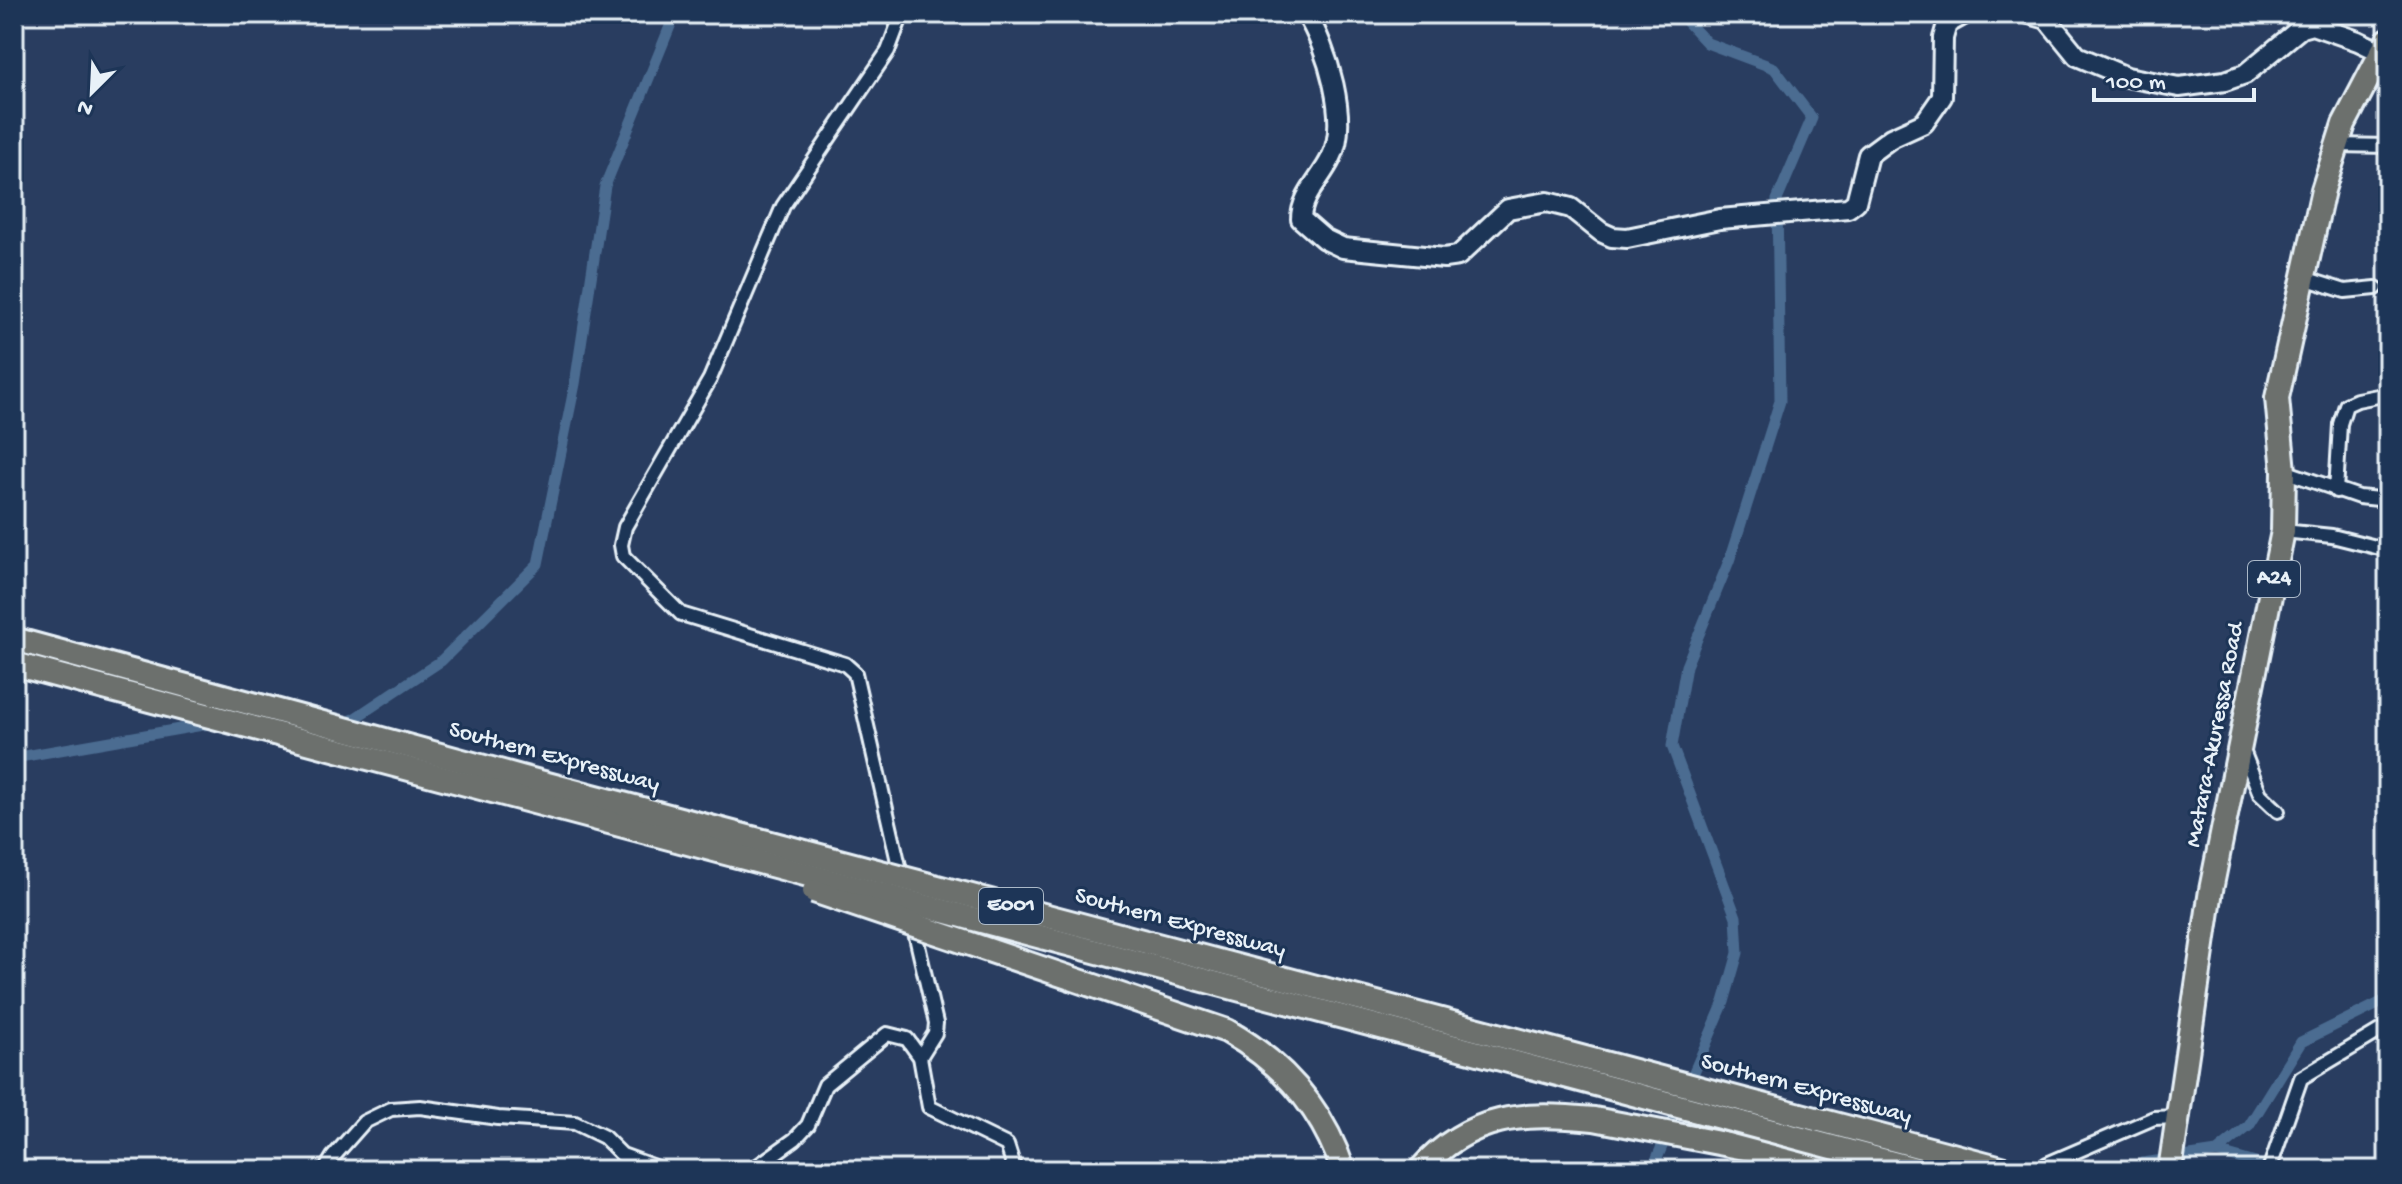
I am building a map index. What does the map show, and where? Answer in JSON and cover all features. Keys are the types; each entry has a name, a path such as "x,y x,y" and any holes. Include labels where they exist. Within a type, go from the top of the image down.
{"highway":[{"name":"Matara-Akuressa Road","path":"2170,1170 2211,890 2283,531 2284,471 2277,398 2323,190 2344,124 2384,46"},
{"name":"Southern Expressway","path":"14,639 552,785 2009,1170"},
{"name":"Southern Expressway","path":"14,664 1919,1170"},
{"path":"522,799 847,901 1227,1031 1256,1047 1280,1068 1316,1110 1333,1140 1343,1170"},
{"path":"1420,1170 1436,1152 1489,1122 1516,1116 1550,1114 1594,1119 1859,1170"}],"street":[{"path":"902,14 888,51 783,206 710,379 625,527 621,545 623,556 681,614 845,664 855,673 936,1023 935,1033 920,1057"},
{"path":"1306,14 1317,31 1340,111 1339,137 1332,157 1301,206 1301,219 1324,239 1343,248 1444,258 1458,256 1508,209 1547,202 1571,208 1612,237 1627,238 1720,219 1848,208 1856,202 1868,155 1891,138 1924,123 1942,97 1943,38 1947,24 1965,14"},
{"path":"2029,14 2047,19 2077,56 2127,77 2179,87 2225,81 2245,74 2301,28 2312,25 2358,41 2384,46"},
{"path":"2337,145 2388,146"},
{"path":"2304,278 2345,291 2376,288"},
{"path":"2336,491 2340,424 2346,405 2388,394"},
{"path":"2284,471 2336,491 2388,500"},
{"path":"2283,531 2332,536 2388,550"},
{"path":"2241,745 2260,794 2278,811"},
{"path":"2269,1170 2301,1078 2388,1026"},
{"path":"752,1170 795,1139 808,1125 825,1085 887,1034 907,1039 920,1057 929,1107 1007,1145 1015,1170"},
{"path":"325,1170 364,1122 391,1109 420,1107 498,1118 575,1123 604,1137 622,1155 663,1170"},
{"path":"2043,1170 2047,1164 2154,1118 2175,1123"}],"waterway":[{"path":"343,726 441,661 538,564 575,384 605,186 675,14"},
{"path":"1680,14 1707,43 1774,68 1812,118 1777,200 1780,401 1729,561 1686,666 1672,746 1736,917 1738,953 1724,1002 1688,1086"},
{"path":"14,758 214,723"},
{"path":"2133,1170 2143,1163 2217,1152 2249,1126 2301,1042 2388,999"},
{"path":"1652,1170 1679,1106"},
{"path":"2217,1152 2280,1170"}]}
